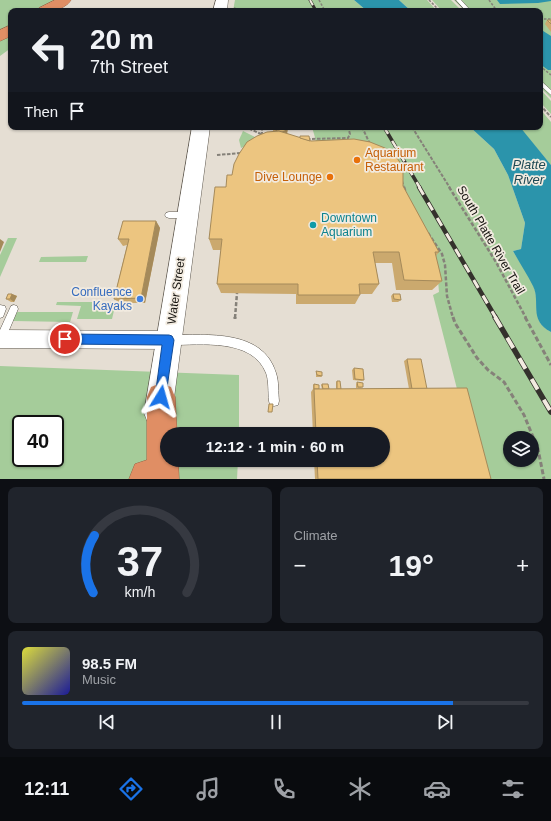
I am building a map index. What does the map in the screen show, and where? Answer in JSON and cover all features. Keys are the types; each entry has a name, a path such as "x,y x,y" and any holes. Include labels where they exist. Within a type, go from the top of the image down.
{"highway":[{"path":"50,8 65,0"},
{"path":"150,478 161,397"}],"street":[{"name":"Water Street","path":"161,397 169,340 178,215 209,130"},
{"path":"1,339 169,340"}],"lane":[{"path":"458,0 466,8"},
{"path":"543,85 551,92"},
{"path":"1,339 14,309"},
{"path":"169,340 234,343 252,348 258,352 271,374 274,401"}],"path":[{"path":"429,0 437,8"},
{"path":"543,68 551,75"},
{"path":"543,108 551,117"},
{"path":"253,130 268,138"},
{"path":"262,130 262,135"},
{"path":"305,139 348,138 350,134 349,130"},
{"path":"364,130 372,147"},
{"name":"South Platte River Trail","path":"414,130 496,262 551,365"},
{"path":"217,155 248,153"},
{"path":"398,176 404,186 406,199"},
{"path":"423,228 438,246 442,254 445,265 447,296 455,323 477,358 488,370 504,382 524,415 538,449 544,479"},
{"path":"235,319 237,294"}],"green space":[{"path":"0,0 56,0 41,8 8,8 8,27 0,33"},
{"path":"235,0 354,0 363,8 234,8"},
{"path":"399,0 427,0 434,8 408,8"},
{"path":"432,0 451,0 459,8 439,8"},
{"path":"454,0 551,0 551,98 543,90 543,8 462,8"},
{"path":"8,36 8,50 0,56 0,41"},
{"path":"543,92 551,101 551,114 543,105"},
{"path":"543,113 551,122 551,165 522,130 543,130"},
{"path":"313,130 473,130 494,149 508,175 525,223 521,249 513,251 534,287 540,323 544,328 551,332 551,479 480,479 433,295 439,292 437,269 316,141"},
{"path":"243,131 257,138 257,141 241,148 239,140"},
{"path":"8,238 17,238 0,277 0,255"},
{"path":"88,256 86,262 39,262 41,257"},
{"path":"57,302 116,302 112,319 77,319 81,306 56,305"},
{"path":"17,312 73,312 70,322 13,321"},
{"path":"0,366 239,375 239,427 160,427 160,467 238,467 237,479 0,479"}],"water":[{"path":"354,0 399,0 408,8 363,8"},
{"path":"497,0 551,1 538,3 500,4"},
{"path":"543,31 551,36 551,70 548,70 543,66"},
{"name":"Platte River","path":"473,130 522,130 551,165 551,332 544,327 537,316 536,298 533,286 513,251 521,249 525,223 508,175 494,149"}],"building":[{"path":"276,130 287,130 282,132"},
{"name":"Downtown Aquarium","path":"279,131 311,141 354,139 370,142 385,148 395,155 403,167 403,186 439,252 435,252 442,281 404,280 399,252 373,252 379,284 359,284 360,295 298,295 298,284 217,284 222,239 209,239 215,187 226,187 227,175 232,175 234,164 247,142 267,132"},
{"path":"300,136 309,136 310,141 300,138"},
{"path":"123,221 156,221 141,298 114,299 129,239 118,239"},
{"path":"8,294 12,294 10,299 6,299"},
{"path":"393,294 400,294 401,300 394,299"},
{"path":"407,359 421,359 427,389 412,389"},
{"path":"354,368 363,369 364,380 355,379"},
{"path":"316,371 322,372 322,376 317,375"},
{"path":"337,381 340,381 341,389 337,389"},
{"path":"357,382 363,383 363,387 358,387"},
{"path":"314,384 319,385 319,389 314,389"},
{"path":"322,384 328,384 329,389 323,389"},
{"path":"467,388 491,479 318,479 317,467 390,467 390,427 316,427 314,389"},
{"path":"269,404 273,404 272,412 268,412"}],"railway":[{"path":"310,0 314,8"},
{"path":"386,130 420,188"},
{"path":"419,187 496,318"},
{"path":"495,317 551,412"}],"place":[{"name":"Aquarium Restaurant","path":"357,160"},
{"name":"Dive Lounge","path":"330,177"},
{"name":"Downtown Aquarium","path":"313,225"},
{"name":"Confluence Kayaks","path":"140,299"}],"route":[{"path":"65,339 169,340 161,397"}]}
